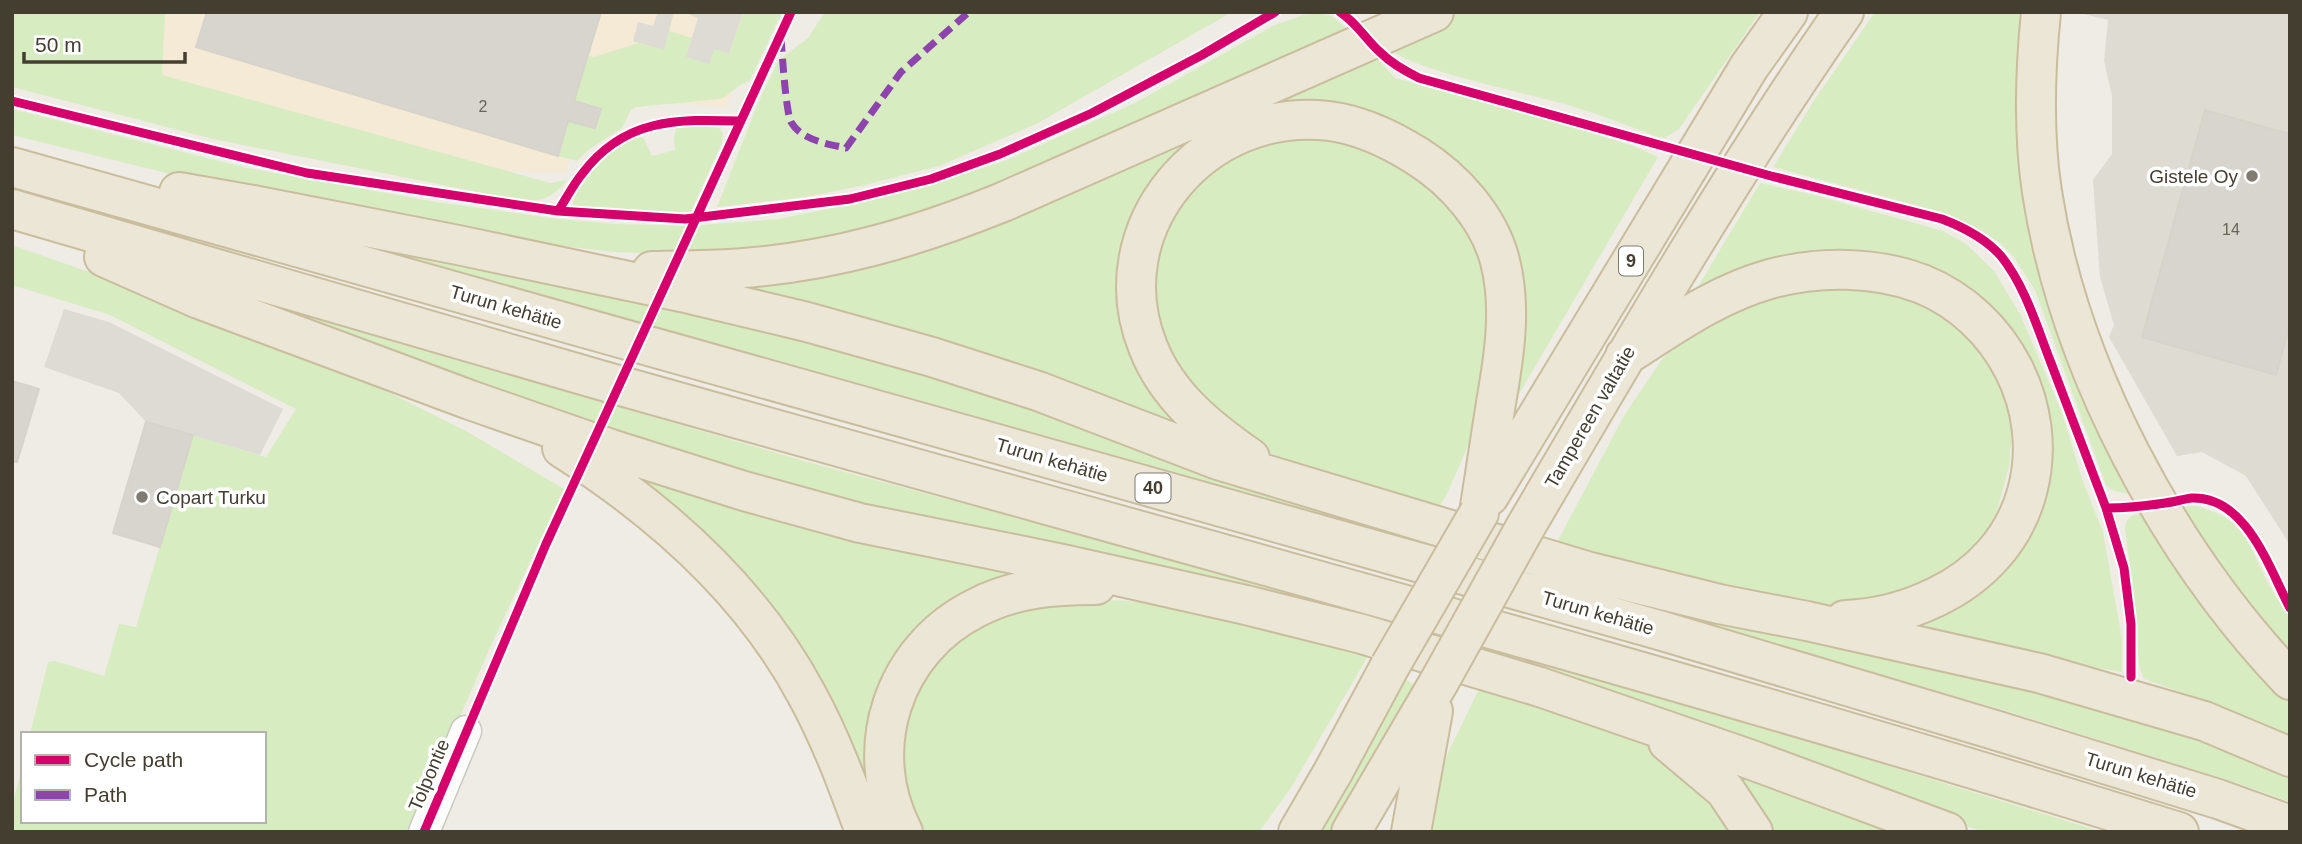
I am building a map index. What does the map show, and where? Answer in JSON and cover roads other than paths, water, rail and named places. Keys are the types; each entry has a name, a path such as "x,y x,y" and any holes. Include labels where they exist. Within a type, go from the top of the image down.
{"highway":[{"path":"587,272 743,268 847,253 931,230 1003,202 1434,12"},
{"name":"9","path":"1298,832 1479,513 1728,102 1788,12"},
{"name":"Tampereen valtatie","path":"1350,832 1625,356 1788,93 1844,12"},
{"path":"2041,12 2036,137 2042,191 2069,309 2108,405 2156,502 2195,563 2237,619 2290,680"},
{"path":"1278,477 1202,423 1169,386 1148,349 1141,327 1136,302 1137,267 1142,241 1158,206 1178,179 1204,153 1251,128 1289,121 1328,121 1380,135 1426,161 1470,203 1496,249 1505,292 1506,339 1479,513"},
{"path":"12,166 253,205 587,272 807,322 932,357 1038,391 1218,460 1401,517 1590,572 1719,604 2039,673 2204,721 2290,757"},
{"name":"Turun kehätie","path":"12,166 1659,630 1998,731 2218,799 2290,825"},
{"name":"40","path":"12,209 599,379 1642,670 2179,832"},
{"path":"12,216 199,299 611,449 860,523 1157,585 1362,634 1540,687 1749,759 1947,832"},
{"path":"1625,356 1729,294 1769,279 1828,270 1880,274 1921,284 1945,296 1969,314 1983,326 2003,351 2023,388 2031,419 2034,447 2024,503 2007,537 1984,565 1965,582 1916,607 1871,618 1807,621"},
{"path":"504,412 601,473 668,527 723,578 770,635 807,694 840,764 865,832"},
{"path":"903,832 892,807 884,773 884,749 887,725 900,687 925,645 962,615 990,601 1017,592 1068,585 1157,585"},
{"path":"1410,832 1439,682"},
{"path":"1644,724 1680,750 1725,790 1753,832"},
{"path":"1276,832 1334,772"}],"street":[{"name":"Tolpontie","path":"424,832 466,731"}],"place":[{"name":"Gistele Oy","path":"2252,176"},
{"name":"Copart Turku","path":"142,497"}]}
